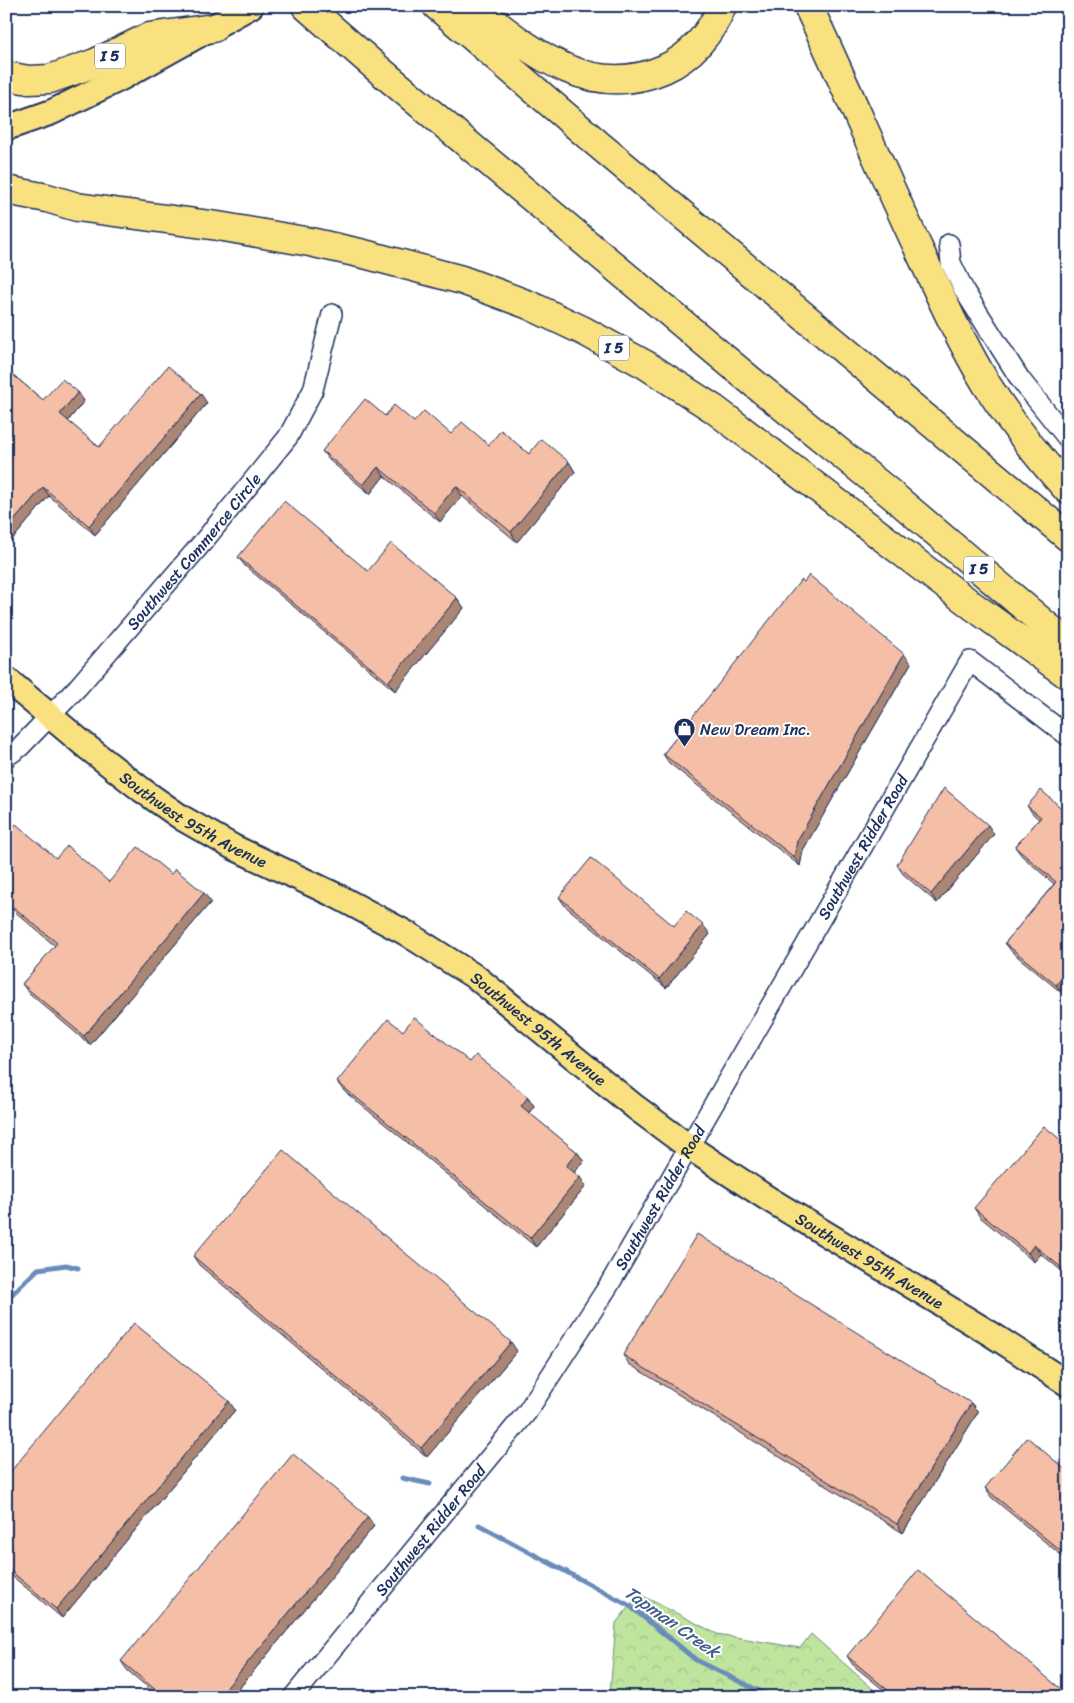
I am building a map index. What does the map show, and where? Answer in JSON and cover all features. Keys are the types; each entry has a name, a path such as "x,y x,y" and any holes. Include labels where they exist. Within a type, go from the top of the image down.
{"highway":[{"name":"I 5","path":"287,6 377,68"},
{"name":"I 5","path":"306,6 377,68 750,380 891,494 1068,644"},
{"path":"437,6 599,145 1068,537"},
{"path":"473,6 513,37 566,68 585,76 610,80 636,79 670,66 688,54 708,33 722,6"},
{"path":"808,6 958,334 987,385 1013,424 1040,459 1068,490"},
{"name":"I 5","path":"6,76 29,80 50,79 95,63 148,37 220,24"},
{"name":"I 5","path":"6,190 47,198 77,207 218,226 310,242 390,260 462,280 529,305 646,365 714,409 973,606 1068,675"},
{"name":"I 5","path":"6,204 47,208 77,207"}],"main road":[{"path":"6,128 52,112 121,78 251,6"},
{"name":"Southwest 95th Avenue","path":"6,679 50,717 142,790 182,818 233,847 371,914 406,933 477,978 635,1107 689,1147 767,1198 991,1334 1068,1384"}],"street":[{"path":"949,244 951,263 965,292 1020,379 1068,438"},
{"name":"Southwest Commerce Circle","path":"6,757 20,747 78,687 203,542 288,437 313,390 332,314"},
{"name":"Southwest Ridder Road","path":"293,1697 538,1397 609,1285 970,661 1068,736"}],"green space":[{"path":"639,1594 717,1634 800,1648 811,1634 882,1697 614,1697 610,1693 616,1623"}],"building":[{"path":"1068,274 1068,284 1063,280"},
{"path":"1068,300 1068,309 1063,305"},
{"path":"1068,324 1068,339 1061,333"},
{"path":"168,366 201,394 89,526 43,487 6,530 6,369 43,400 62,379 78,392 60,414 99,447"},
{"path":"365,399 385,416 394,405 414,422 424,411 451,434 462,422 489,445 501,430 529,454 541,439 569,462 511,532 456,486 434,513 378,467 363,485 322,451"},
{"path":"284,501 368,571 391,543 457,598 388,682 238,557"},
{"path":"809,575 904,654 797,841 794,857 663,754 801,580 804,582"},
{"path":"944,788 988,825 931,894 897,865"},
{"path":"1041,790 1068,814 1068,971 1056,985 1005,943 1056,882 1015,847 1041,817 1027,806"},
{"path":"16,824 56,858 67,846 109,882 138,847 171,874 175,869 204,893 84,1036 22,984 57,943 6,901 6,835"},
{"path":"591,858 674,926 686,911 703,925 659,979 559,897"},
{"path":"414,1017 470,1062 476,1055 528,1097 521,1106 577,1152 566,1166 580,1177 530,1238 337,1082 388,1019 403,1031"},
{"path":"1044,1126 1068,1146 1068,1273 1034,1245 1028,1253 974,1208"},
{"path":"283,1150 511,1342 421,1448 193,1256"},
{"path":"697,1234 971,1403 897,1524 623,1355"},
{"path":"134,1323 229,1401 56,1609 6,1567 6,1477"},
{"path":"1027,1437 1068,1472 1068,1557 985,1488"},
{"path":"293,1454 368,1517 219,1697 164,1697 121,1661"},
{"path":"918,1570 1068,1695 1068,1697 896,1697 847,1656"}],"waterway":[{"name":"Tapman Creek","path":"6,1300 38,1269 66,1265 78,1268"},
{"name":"Tapman Creek","path":"402,1478 430,1484"},
{"name":"Tapman Creek","path":"479,1525 630,1606 696,1660 771,1697"}],"place":[{"name":"New Dream Inc.","path":"684,748"}]}
